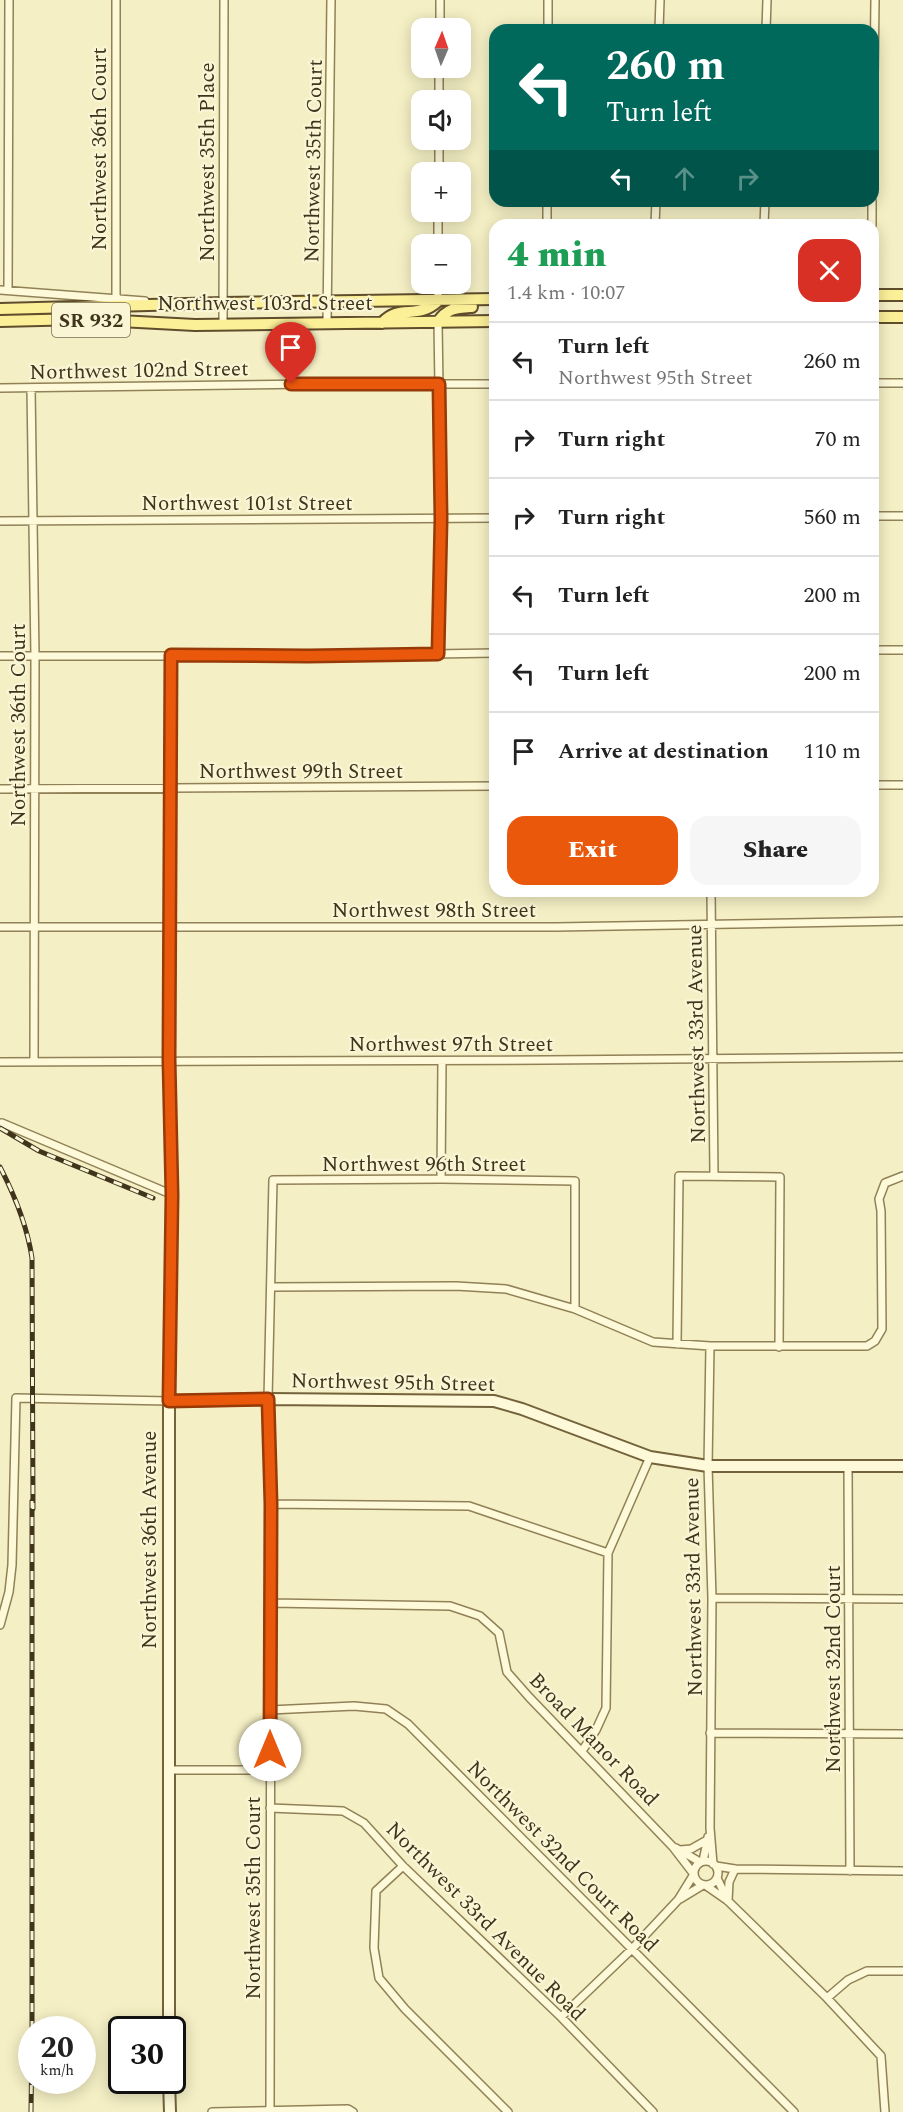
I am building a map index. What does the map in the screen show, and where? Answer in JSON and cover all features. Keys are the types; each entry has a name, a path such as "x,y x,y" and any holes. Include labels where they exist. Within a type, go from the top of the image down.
{"main road":[{"path":"879,296 903,295"},
{"name":"Northwest 103rd Street","path":"0,309 489,299"},
{"path":"382,322 388,316 399,312 422,312 438,301"},
{"path":"438,322 452,308 486,305 489,303"},
{"path":"879,317 903,316"},
{"name":"Northwest 103rd Street","path":"0,321 82,319 223,324 489,321"}],"street":[{"path":"4,290 9,0"},
{"name":"Northwest 36th Court","path":"116,0 116,298"},
{"name":"Northwest 35th Place","path":"223,324 224,0"},
{"name":"Northwest 35th Court","path":"327,323 331,0"},
{"path":"440,0 440,18"},
{"path":"548,0 548,24"},
{"path":"659,24 660,0"},
{"path":"766,24 767,0"},
{"path":"875,0 875,24"},
{"name":"Northwest 103rd Street","path":"4,290 116,298 172,305"},
{"path":"438,294 438,301"},
{"path":"438,322 441,519 438,654"},
{"path":"879,383 903,383"},
{"name":"Northwest 102nd Street","path":"0,388 489,384"},
{"name":"Northwest 36th Court","path":"31,388 35,656 34,1061"},
{"path":"879,516 903,516"},
{"name":"Northwest 101st Street","path":"0,520 489,518"},
{"path":"879,650 903,650"},
{"path":"0,656 308,656 489,653"},
{"name":"Northwest 36th Avenue","path":"169,2016 169,1401 172,1195 169,1060 171,655"},
{"path":"879,785 903,785"},
{"name":"Northwest 99th Street","path":"0,789 489,786"},
{"name":"Northwest 33rd Avenue","path":"711,897 714,1176"},
{"name":"Northwest 98th Street","path":"0,927 556,927 903,921"},
{"name":"Northwest 97th Street","path":"0,1062 903,1057"},
{"path":"441,1179 442,1061"},
{"path":"2,1123 172,1195"},
{"path":"676,1344 680,1176 780,1177 779,1347"},
{"path":"272,1287 456,1286 506,1289 575,1310 653,1342 710,1346 867,1347 875,1341 882,1329 879,1199 885,1183 901,1176"},
{"name":"Northwest 35th Court","path":"270,2111 271,1504 268,1399 273,1180"},
{"name":"Northwest 96th Street","path":"273,1180 575,1181 575,1310"},
{"name":"Northwest 33rd Avenue","path":"710,1346 708,1466 712,1598 710,1828 714,1865"},
{"name":"Northwest 95th Street","path":"0,1625 9,1592 12,1565 16,1398 169,1401 268,1399 494,1401 522,1409 650,1457 708,1466 903,1466"},
{"path":"582,1751 596,1730 606,1708 608,1553 650,1457"},
{"name":"Northwest 32nd Court","path":"848,1466 850,1871"},
{"path":"271,1504 469,1506 608,1553"},
{"path":"712,1598 903,1599"},
{"name":"Broad Manor Road","path":"271,1603 450,1606 480,1616 499,1633 507,1672 677,1849 693,1874"},
{"name":"Northwest 32nd Court Road","path":"270,1710 354,1706 386,1709 408,1724 795,2112"},
{"path":"710,1733 903,1734"},
{"path":"168,1770 270,1770"},
{"name":"Northwest 33rd Avenue Road","path":"270,1808 343,1811 364,1822 403,1866 561,2018 653,2112"},
{"name":"Northwest 33rd Avenue","path":"701,1862 710,1828"},
{"path":"677,1849 692,1849 707,1840"},
{"name":"Broad Manor Road","path":"677,1849 701,1862"},
{"path":"561,2018 632,1949 678,1900 696,1866 701,1862 735,1869 903,1870"},
{"path":"714,1865 728,1901"},
{"path":"403,1866 376,1891 374,1948 379,1978 405,2009 508,2112"},
{"path":"678,1900 735,1869"},
{"path":"728,1901 729,1882 735,1869"},
{"path":"693,1874 696,1881 728,1901 827,1998 881,2056 885,2112"},
{"path":"827,1998 848,1980 867,1971 903,1971"},
{"path":"169,2094 170,2112"},
{"path":"212,2112 348,2109 353,2112"}],"railway":[{"path":"0,1128 39,1151 153,1198"},
{"path":"0,1167 20,1211 32,1258 33,1509"},
{"path":"32,1501 32,2016"},
{"path":"31,2094 31,2112"}],"route":[{"path":"270,1750 271,1504 268,1399 169,1401 172,1195 169,1060 171,655 438,654 441,519 439,384 291,384"}]}
